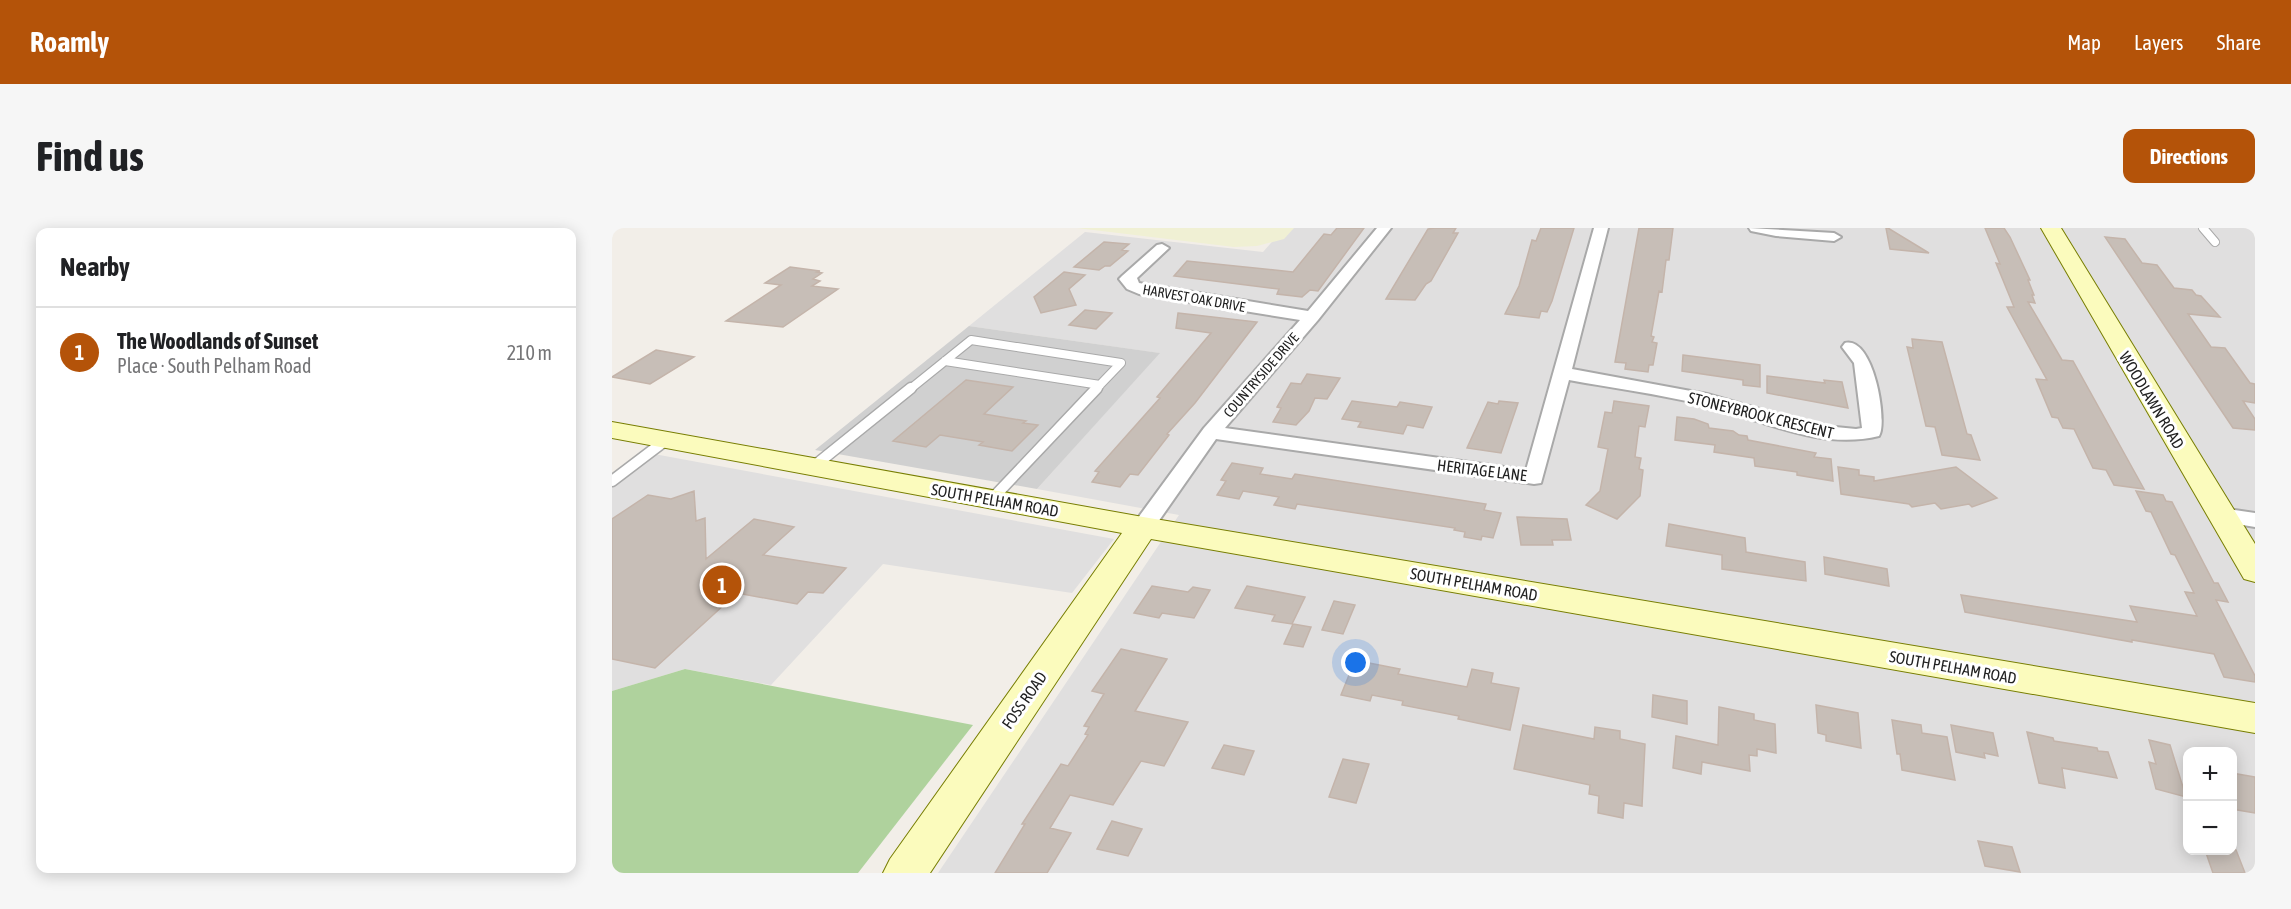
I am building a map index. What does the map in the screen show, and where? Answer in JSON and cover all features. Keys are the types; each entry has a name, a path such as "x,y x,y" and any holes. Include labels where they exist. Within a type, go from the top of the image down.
{"main road":[{"name":"WOODLAWN ROAD","path":"2050,228 2255,571"},
{"name":"SOUTH PELHAM ROAD","path":"612,430 1143,527 2255,718"},
{"name":"FOSS ROAD","path":"905,873 1143,527"}],"street":[{"name":"COUNTRYSIDE DRIVE","path":"1143,527 1211,432 1312,318 1384,228"},
{"name":"HERITAGE LANE","path":"1211,432 1534,478 1601,228"},
{"path":"1756,228 1834,237"},
{"name":"HARVEST OAK DRIVE","path":"1162,248 1127,279 1131,281 1132,286 1312,318"},
{"name":"STONEYBROOK CRESCENT","path":"1562,373 1706,400 1791,424 1844,435 1861,436 1872,432 1872,417 1863,363 1851,347"},
{"path":"2221,515 2255,520"}],"lane":[{"path":"2203,228 2215,242"},
{"path":"813,467 971,340 1121,363 991,500"},
{"path":"945,362 1100,385"},
{"path":"612,481 680,443"}],"shaded area":[{"path":"1284,228 2255,228 2255,873 938,873 1179,515 1037,489 1159,353 969,326 1085,232 1263,252"},
{"path":"969,326 1160,353 1037,489 815,450"},
{"path":"654,454 1114,539 1072,593 883,564 771,685 685,669 612,691 612,484"}],"green space":[{"path":"1077,228 1294,228 1284,239 1257,246 1234,247"},
{"path":"685,669 973,725 858,873 612,873 612,691"}],"building":[{"path":"1337,228 1364,228 1318,291 1310,290 1302,297 1277,294 1279,289 1174,276 1187,261 1293,272 1324,234 1331,235"},
{"path":"1456,228 1453,233 1458,233 1431,281 1426,284 1415,300 1386,299 1428,229"},
{"path":"1541,228 1574,228 1552,301 1547,312 1541,311 1539,318 1505,314 1519,286 1532,240 1536,241"},
{"path":"1639,228 1673,228 1669,260 1666,260 1662,292 1659,291 1651,336 1654,337 1652,342 1657,343 1653,365 1649,365 1648,372 1625,369 1626,363 1615,362"},
{"path":"1886,228 1888,228 1929,253 1890,249"},
{"path":"1985,228 2004,228 2010,237 2030,280 2028,280 2035,303 2028,302 2062,360 2073,361 2144,489 2114,485 2106,470 2093,468 2074,429 2063,428 2058,418 2052,417 2036,379 2047,380 2007,307 2014,307"},
{"path":"2105,237 2125,239 2142,263 2157,265 2174,288 2192,290 2196,295 2201,296 2220,317 2188,314 2211,347 2225,348 2250,383 2255,384 2255,403 2243,401 2255,419 2255,430 2233,428"},
{"path":"1104,242 1129,244 1122,250 1128,251 1110,266 1099,270 1074,267"},
{"path":"790,267 820,271 817,272 822,273 813,279 820,281 812,286 838,289 783,327 726,321 781,285 765,283"},
{"path":"1064,272 1085,275 1069,289 1076,305 1041,313 1034,297"},
{"path":"1085,310 1112,313 1096,329 1069,325"},
{"path":"1178,313 1257,322 1195,403 1167,434 1169,435 1138,475 1130,474 1120,487 1092,482 1099,472 1095,471 1160,398 1157,397 1211,333 1176,328"},
{"path":"1912,339 1942,342 1967,434 1971,435 1980,460 1942,455 1935,427 1926,426 1907,347 1913,348"},
{"path":"656,350 694,357 650,384 612,377"},
{"path":"1683,355 1760,365 1760,387 1743,385 1743,380 1682,371"},
{"path":"1307,374 1340,378 1327,399 1315,398 1309,411 1296,425 1273,422 1281,408 1277,407 1291,383 1301,384"},
{"path":"1767,376 1825,383 1824,380 1842,382 1848,408 1767,393"},
{"path":"966,380 1013,387 984,414 1038,425 1012,451 979,445 983,442 940,435 926,447 893,441"},
{"path":"1352,401 1397,407 1400,402 1432,407 1423,428 1407,425 1403,434 1358,427 1361,422 1342,419"},
{"path":"1499,401 1518,403 1501,453 1467,448 1488,402 1498,404"},
{"path":"1614,401 1649,406 1645,427 1639,426 1635,457 1641,458 1639,469 1643,470 1640,496 1617,519 1586,505 1600,491 1608,449 1598,447 1605,412 1612,413"},
{"path":"1677,417 1694,419 1708,424 1709,428 1733,431 1747,436 1748,440 1816,453 1814,457 1831,459 1833,481 1797,475 1797,472 1755,466 1754,458 1714,452 1715,445 1675,440"},
{"path":"1232,463 1263,468 1260,474 1292,479 1295,474 1486,504 1484,510 1501,513 1493,538 1482,536 1481,540 1464,537 1465,532 1454,530 1455,528 1297,504 1295,509 1274,505 1279,497 1243,491 1239,499 1217,495 1226,481 1221,480"},
{"path":"1838,467 1859,470 1859,475 1874,477 1874,481 1956,467 1997,498 1972,507 1969,504 1941,509 1935,503 1912,507 1909,504 1841,494"},
{"path":"694,491 696,521 705,518 706,559 754,519 794,527 763,555 846,568 823,593 808,592 797,604 737,593 655,668 612,659 612,519 648,495 671,499"},
{"path":"2136,491 2163,495 2166,501 2172,502 2214,583 2218,583 2228,602 2216,600 2255,676 2255,682 2224,677 2214,654 2132,640 2132,642 1965,612 1961,595 2137,622 2130,606 2197,616 2185,592 2194,593 2175,555 2171,554 2151,512 2146,511"},
{"path":"1517,517 1567,519 1571,540 1552,540 1553,545 1521,545"},
{"path":"1669,524 1745,538 1746,552 1805,562 1806,581 1722,569 1722,555 1666,546"},
{"path":"1824,557 1887,569 1889,586 1825,574"},
{"path":"1152,586 1188,592 1193,587 1210,590 1194,618 1162,613 1159,618 1134,613"},
{"path":"1247,586 1305,597 1292,624 1272,621 1275,615 1235,608"},
{"path":"1334,601 1355,605 1343,634 1322,630"},
{"path":"1293,624 1311,627 1303,647 1284,644"},
{"path":"1121,649 1167,659 1135,711 1188,722 1164,766 1141,761 1113,805 1070,795 1050,828 1071,833 1047,873 995,873 1025,824 1022,824 1061,764 1068,766 1088,735 1085,734 1089,727 1084,726 1104,694 1092,691"},
{"path":"1364,662 1400,669 1398,674 1467,687 1472,669 1493,673 1491,683 1519,688 1510,730 1458,719 1459,716 1402,705 1403,701 1372,695 1370,701 1341,695 1353,665 1362,667"},
{"path":"1653,695 1687,701 1687,724 1652,717"},
{"path":"1816,705 1858,713 1861,748 1826,741 1826,735 1818,733"},
{"path":"1719,707 1754,714 1754,720 1775,724 1776,753 1757,749 1757,756 1749,755 1750,771 1702,762 1701,774 1673,768 1676,736 1718,745"},
{"path":"1892,720 1921,725 1922,733 1947,737 1955,780 1902,770"},
{"path":"1523,725 1594,739 1595,727 1620,731 1620,739 1645,744 1642,806 1624,803 1623,818 1598,813 1599,796 1589,794 1590,785 1514,769"},
{"path":"1951,725 1993,733 1998,756 1984,753 1985,758 1956,752"},
{"path":"2027,732 2053,738 2054,741 2108,752 2117,778 2062,768 2065,788 2039,783"},
{"path":"2149,740 2170,745 2183,787 2183,796 2156,789 2149,762 2156,764"},
{"path":"1224,745 1254,751 1244,775 1212,768"},
{"path":"1343,759 1369,764 1356,803 1329,797"},
{"path":"2237,774 2255,777 2255,813 2237,810"},
{"path":"1112,821 1142,829 1128,856 1097,849"},
{"path":"1978,841 2012,847 2020,872 1985,866"},
{"path":"2237,853 2245,873 2213,873 2207,855 2237,855"}],"place":[{"name":"The Woodlands of Sunset","path":"722,585"}]}
